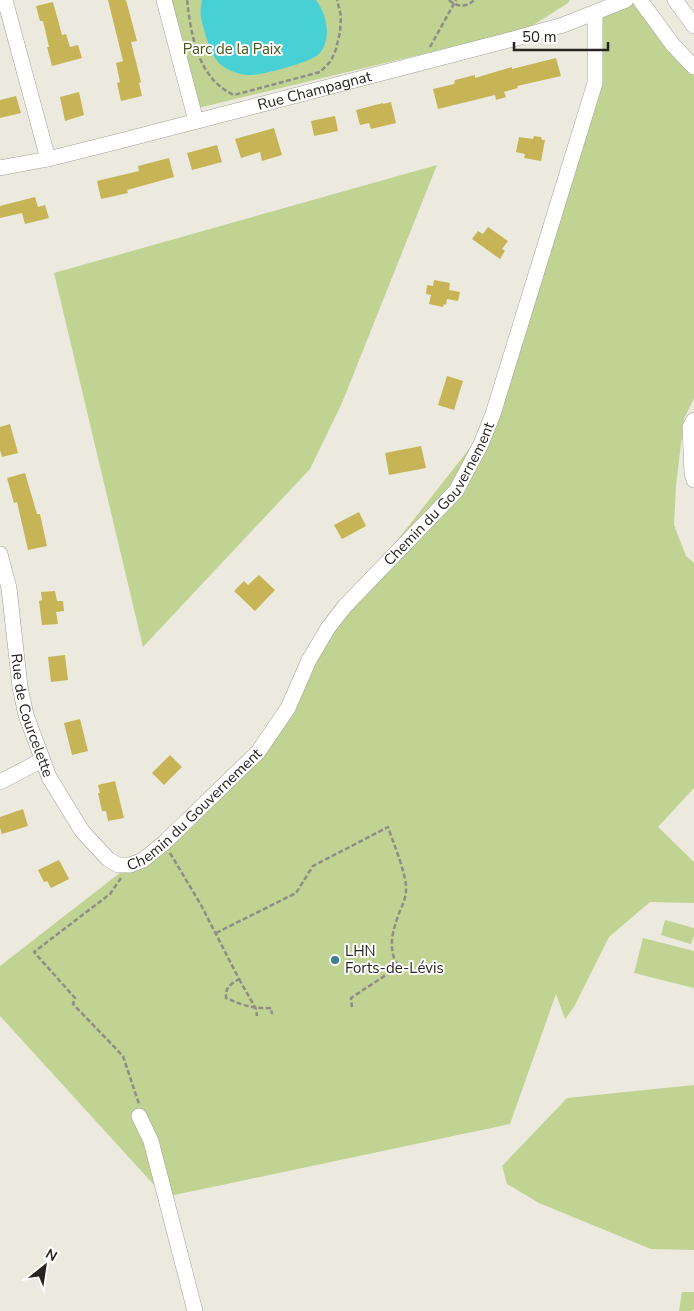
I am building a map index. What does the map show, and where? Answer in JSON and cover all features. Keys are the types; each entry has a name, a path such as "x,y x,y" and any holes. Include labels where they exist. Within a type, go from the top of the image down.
{"street":[{"path":"5,0 48,160"},
{"path":"164,0 196,121"},
{"name":"Rue Champagnat","path":"0,168 48,160 537,32 595,13 626,0"},
{"path":"640,0 674,45 694,67"},
{"path":"675,0 694,26"},
{"name":"Chemin du Gouvernement","path":"108,859 118,865 130,865 144,860 258,752 288,708 308,660 328,628 345,606 456,491 481,444 493,414 595,82 595,13"},
{"path":"694,420 690,428 694,480"},
{"name":"Rue de Courcelette","path":"0,554 9,588 20,687 26,715 49,777 82,831 108,859"},
{"path":"0,782 42,760"},
{"path":"139,1116 151,1141 195,1311"}],"path":[{"path":"187,0 188,18 196,51 210,77 224,91 234,95 320,72 331,61 336,49 341,16 338,0"},
{"path":"449,0 458,6 468,5 474,0"},
{"path":"421,62 456,0"},
{"path":"216,934 296,893 313,866 388,827 405,878 406,888 403,903 396,919 391,947 398,967 351,998 352,1008"},
{"path":"164,843 190,884 256,1008 257,1016"},
{"path":"130,865 110,894 34,952 75,998 73,1004 122,1056 141,1111 139,1116"},
{"path":"240,979 226,990 226,998 256,1008 270,1008 272,1014"}],"green space":[{"name":"Parc de la Paix","path":"168,0 570,0 527,29 194,109"},
{"path":"640,0 694,67 694,398 684,419 676,486 674,525 686,556 694,563 694,788 658,827 694,862 694,903 650,902 609,937 574,1007 565,1019 556,994 510,1124 165,1197 0,1016 0,966 130,865 258,752 309,661 370,575 484,430 592,86 595,13"},
{"path":"437,165 342,403 310,469 143,647 54,273"},
{"path":"665,920 694,928 691,944 661,935"},
{"path":"643,938 694,951 694,988 634,973"},
{"path":"694,1085 694,1250 651,1249 539,1203 507,1184 502,1166 567,1098"},
{"path":"682,1292 694,1292 694,1309 692,1311 679,1311"}],"water":[{"path":"202,0 316,0 323,12 327,26 324,47 315,57 286,68 254,75 233,72 220,64 211,50 202,20"}],"building":[{"path":"108,0 126,0 137,41 131,42 141,82 139,83 142,96 121,101 117,83 120,82 116,63 123,61"},
{"path":"53,2 62,35 66,34 70,47 78,45 82,58 52,66 43,21 40,21 36,6"},
{"path":"556,58 561,76 517,86 518,88 504,92 506,97 496,100 495,95 438,109 433,89 454,84 455,80 475,75 475,78 512,67 512,69"},
{"path":"79,92 84,115 65,121 60,97"},
{"path":"16,96 21,113 0,118 0,100"},
{"path":"391,102 396,123 371,129 369,123 360,125 356,110"},
{"path":"335,116 338,131 314,136 311,121"},
{"path":"274,128 282,155 262,161 260,152 241,158 235,139"},
{"path":"534,136 545,140 541,161 524,158 525,154 516,152 519,137 533,139"},
{"path":"217,145 222,162 192,170 187,153"},
{"path":"169,158 174,177 127,190 128,193 101,199 97,181 139,171 138,166"},
{"path":"35,197 38,207 45,205 49,218 25,224 22,213 0,218 0,206"},
{"path":"488,227 508,241 502,249 505,251 500,259 472,239 478,231 483,234"},
{"path":"434,280 450,283 449,290 460,292 458,301 447,299 446,305 444,304 443,307 429,304 431,295 426,294 427,285 433,286"},
{"path":"447,376 463,381 454,410 438,405"},
{"path":"10,424 18,453 2,457 0,450 0,427"},
{"path":"421,446 426,468 389,475 385,453"},
{"path":"25,473 37,514 40,514 47,546 28,550 17,502 14,503 7,478"},
{"path":"359,512 366,526 342,539 334,525"},
{"path":"259,575 275,590 255,611 234,591 244,581 248,585"},
{"path":"55,591 57,601 63,601 64,611 56,612 58,624 42,625 39,601 42,600 41,592"},
{"path":"65,655 68,680 51,682 48,657"},
{"path":"80,719 88,751 72,755 64,723"},
{"path":"170,755 182,767 164,785 152,773"},
{"path":"115,781 124,818 108,821 106,811 102,811 98,785"},
{"path":"23,809 28,826 2,834 0,817"},
{"path":"59,860 69,879 51,888 47,881 44,882 38,870"}],"place":[{"name":"LHN Forts-de-Lévis","path":"335,960"}]}
